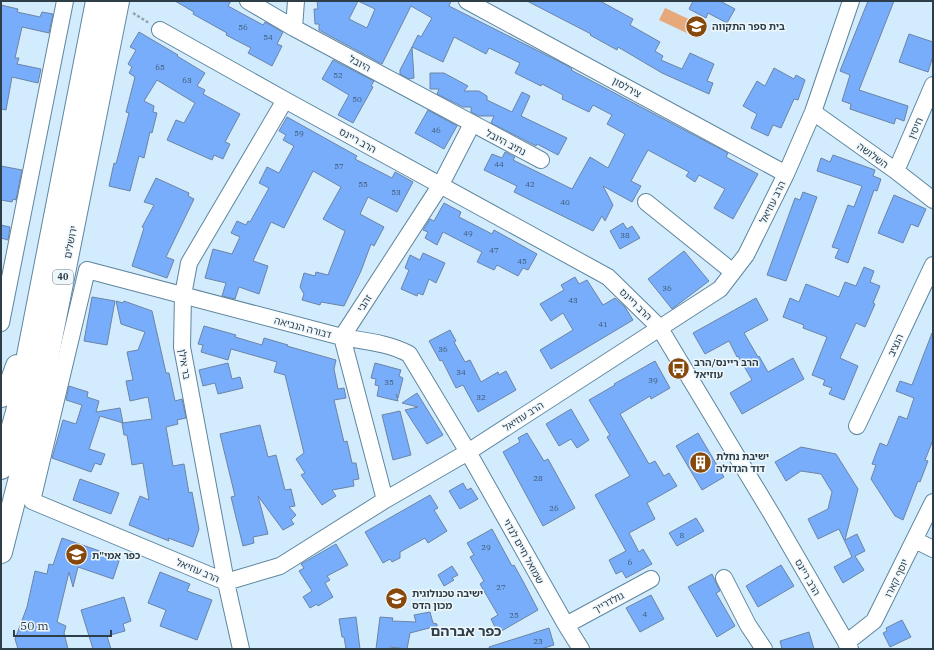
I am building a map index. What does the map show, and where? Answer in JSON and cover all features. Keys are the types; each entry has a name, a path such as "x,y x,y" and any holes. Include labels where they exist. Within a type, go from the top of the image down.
{"highway":[{"name":"ירושלים","path":"3,462 17,412 56,212 111,2"},
{"name":"ירושלים","path":"1,552 34,419 111,2"},
{"path":"1,396 9,388 15,375 56,212"},
{"path":"1,434 3,438 3,462"}],"street":[{"path":"1,323 65,1"},
{"name":"היובל","path":"248,1 294,28 472,124"},
{"path":"294,28 296,1"},
{"name":"צירלסון","path":"467,1 786,174"},
{"name":"הרב עוזיאל","path":"32,501 226,582 280,566 385,500 468,452 720,289 746,255 786,174 813,112 851,1"},
{"name":"הרב ריינס","path":"160,30 440,186 608,277 660,328 774,518 848,646"},
{"name":"חיסין","path":"896,172 933,85"},
{"name":"בר אילן","path":"241,649 226,582 182,347 183,295 189,263 285,100"},
{"name":"השלושה","path":"813,112 933,200"},
{"name":"נתיב היובל","path":"472,124 541,160"},
{"name":"זהבי","path":"342,337 440,186 472,124"},
{"path":"646,202 733,272"},
{"name":"הנציב","path":"857,426 933,265"},
{"name":"דבורה הנביאה","path":"32,501 87,270 342,337 381,344 402,350 408,354 468,452"},
{"path":"342,337 385,500"},
{"name":"שמואל חיים לנדוי","path":"468,452 581,649"},
{"name":"יוסף קארו","path":"848,646 874,621 933,502"},
{"path":"915,540 933,549"},
{"path":"724,578 748,626 764,649"},
{"name":"גולדרייך","path":"566,625 651,579"}],"path":[{"path":"111,2 160,30"}],"shaded area":[{"path":"665,8 695,22 689,34 659,20"}],"building":[{"path":"175,1 231,1 228,6 263,25 265,22 283,32 277,44 282,46 272,66 248,53 251,48 226,35 227,33 193,14 194,12"},
{"path":"317,1 358,1 451,1 449,6 566,65 572,69 571,70 728,153 726,157 758,174 733,219 714,208 725,189 699,175 695,182 686,176 689,172 648,150 631,181 641,186 632,202 603,186 613,205 605,221 602,216 593,231 514,192 517,186 484,170 492,154 502,158 505,152 515,157 513,160 572,189 590,157 608,168 625,134 607,124 612,115 593,105 589,112 562,99 563,95 542,84 541,86 515,73 520,63 489,48 486,54 454,37 443,62 412,47 418,35 421,37 432,18 411,6 382,64 319,30 319,24 315,24 314,9 318,9","holes":["358,1 375,9 367,28 349,19"]},
{"path":"527,1 600,1 633,19 630,25 660,42 655,51 663,56 661,60 682,69 690,53 714,64 707,81 713,83 709,94 662,73 618,47 617,50 590,35 591,34"},
{"path":"693,1 720,1 735,9 727,23 708,13 706,18 689,9"},
{"path":"868,1 894,1 859,90 908,106 904,121 896,118 894,124 850,109 851,104 842,101 850,75 840,71"},
{"path":"1,5 18,9 17,12 40,17 42,12 53,14 49,33 22,27 15,58 19,58 17,64 41,69 38,83 12,77 6,110 1,109"},
{"path":"139,32 205,73 197,86 205,90 203,94 240,114 225,142 230,144 223,159 214,155 212,160 167,140 176,120 184,123 195,103 157,80 144,101 154,106 153,112 157,113 152,133 150,132 144,158 139,156 130,191 109,186 114,163 116,164 129,113 126,112 135,77 129,73 132,67 128,64 136,50 130,47"},
{"path":"909,34 933,42 933,56 928,72 899,62"},
{"path":"412,47 414,78 409,79 400,74 400,70"},
{"path":"333,60 374,81 371,86 373,87 353,123 338,115 349,95 322,79"},
{"path":"774,68 794,79 796,75 805,80 798,100 794,99 781,128 773,125 768,136 751,128 757,114 743,106 757,81 765,86"},
{"path":"430,73 444,73 468,86 464,91 479,91 487,96 487,100 512,112 522,92 530,96 521,116 567,138 558,155 537,144 536,146 491,123 494,116 479,116 471,112 471,107 463,107 437,94 439,89 430,89"},
{"path":"428,110 457,126 444,149 415,133"},
{"path":"287,117 357,156 355,159 392,178 395,172 413,182 397,212 368,197 360,214 384,227 374,246 371,244 361,271 344,306 321,302 320,305 302,300 304,294 300,287 304,273 315,276 316,272 328,275 345,231 323,219 341,187 313,171 284,228 271,222 253,261 268,266 259,294 239,287 235,299 222,296 226,283 205,278 213,249 232,254 240,237 231,233 237,221 246,225 248,221 250,222 269,188 259,183 267,167 279,173 294,146 283,140 286,135 279,131"},
{"path":"833,155 875,170 873,176 881,179 877,191 874,190 848,263 835,258 839,249 832,247 848,205 854,207 862,186 817,171 821,158 830,162"},
{"path":"1,166 22,170 16,200 13,199 12,202 1,200"},
{"path":"156,178 189,193 188,196 194,199 166,257 174,260 167,278 132,266 144,228 142,227 154,205 144,202"},
{"path":"803,192 817,197 786,281 767,275 795,198 800,200"},
{"path":"894,195 926,209 918,227 911,224 903,243 878,233"},
{"path":"444,203 461,212 459,217 492,234 494,230 537,254 528,270 523,268 518,276 497,265 494,270 477,262 482,252 443,232 437,245 425,238 428,232 423,230 430,219 434,221"},
{"path":"623,223 627,229 632,226 640,238 620,249 610,231"},
{"path":"1,225 10,227 8,240 1,238"},
{"path":"684,251 709,281 672,309 648,279"},
{"path":"423,253 445,263 436,283 429,279 423,295 418,293 417,296 401,289 409,270 405,268 410,255 420,260"},
{"path":"864,267 874,271 870,282 880,286 873,303 875,304 865,327 856,323 840,358 858,366 844,400 829,394 832,388 823,385 825,380 812,375 827,337 803,328 804,325 783,317 790,298 799,302 806,284 839,297 845,282 856,286"},
{"path":"575,277 579,284 587,280 603,305 615,298 625,307 633,320 551,369 540,350 573,330 563,313 551,321 540,304 564,290 561,285"},
{"path":"92,297 115,301 107,345 84,341"},
{"path":"756,298 768,320 744,333 758,357 759,356 768,372 793,358 804,379 742,414 730,393 752,380 738,356 737,357 729,341 705,354 693,333"},
{"path":"116,301 123,303 124,301 152,311 166,373 169,373 175,401 182,399 186,418 177,420 178,424 166,427 173,466 184,464 189,493 192,492 199,529 193,547 168,538 169,541 129,525 140,496 149,500 143,463 132,465 127,435 124,435 122,423 152,419 148,397 130,401 126,381 133,380 127,352 138,350 145,332 121,324"},
{"path":"204,326 236,335 235,337 262,345 264,338 336,360 334,369 338,389 344,388 346,398 334,400 344,442 347,441 352,463 356,463 359,479 353,480 354,486 332,490 336,496 322,505 301,475 305,473 296,459 304,453 285,375 274,372 277,362 231,349 228,360 201,352 203,345 198,344"},
{"path":"450,330 456,341 454,342 465,362 470,360 481,382 498,372 499,375 506,371 516,390 478,412 463,385 456,388 442,360 440,361 429,341"},
{"path":"932,333 933,440 925,460 928,461 920,482 918,481 903,520 895,516 871,479 876,465 872,464 880,443 887,446 899,416 907,419 914,398 896,391 900,381 912,385"},
{"path":"655,361 670,388 651,399 650,396 620,414 649,464 655,461 664,476 669,473 677,486 647,503 655,519 629,533 639,552 643,549 652,564 626,578 622,571 616,574 609,560 626,551 595,495 630,476 607,437 610,435 589,400"},
{"path":"228,363 232,379 240,377 243,388 218,394 215,383 203,386 199,370"},
{"path":"375,363 401,370 399,376 403,378 398,398 396,394 398,401 377,396 379,386 375,385 376,379 371,378"},
{"path":"69,386 88,392 87,397 99,401 96,412 120,408 123,423 100,416 89,449 105,454 101,465 95,463 91,472 52,458 63,420 76,424 82,405 66,400"},
{"path":"417,393 443,435 427,444 405,410 418,407 402,403"},
{"path":"571,409 589,440 577,448 571,439 559,446 546,424"},
{"path":"400,411 411,455 393,460 382,415"},
{"path":"260,425 268,457 276,455 285,490 291,489 295,506 289,507 296,515 291,520 294,524 283,530 258,496 268,534 253,537 254,543 243,546 231,497 235,496 220,434"},
{"path":"527,433 544,461 548,459 575,508 543,526 503,452 520,442 518,438"},
{"name":"ישיבת נחלת דוד הגדולה","path":"698,433 724,477 702,490 676,446"},
{"path":"801,447 836,454 858,489 845,540 857,534 865,551 855,556 864,570 843,583 834,567 852,557 839,529 818,539 808,519 828,509 832,492 821,474 801,471 786,481 775,462"},
{"path":"80,479 119,493 111,514 73,500"},
{"path":"463,483 467,490 471,488 478,499 460,509 449,491"},
{"path":"430,495 438,508 434,510 447,531 428,543 425,538 400,552 400,558 392,562 390,559 383,563 365,532"},
{"path":"696,518 704,531 677,546 669,533"},
{"path":"492,529 512,566 514,565 538,610 498,633 491,619 498,615 480,584 484,581 470,557 474,555 467,543"},
{"path":"62,538 120,558 113,579 78,567 73,587 69,572 57,622 66,626 64,633 68,649 18,649 15,639 27,607 35,571 47,574 49,564 53,565"},
{"path":"336,544 348,565 327,576 330,580 325,583 333,597 318,606 317,604 310,608 303,597 312,591 299,571 304,568 301,564"},
{"path":"781,565 794,586 758,607 746,586"},
{"path":"452,566 458,575 452,578 454,580 444,586 438,575"},
{"path":"160,572 190,584 187,591 212,600 197,640 160,626 166,610 148,603"},
{"path":"712,574 720,591 716,593 735,626 717,637 688,587"},
{"path":"651,595 664,619 640,632 626,608"},
{"path":"124,597 131,621 123,624 125,631 107,636 111,649 93,649 81,610"},
{"path":"430,612 433,623 437,624 437,626 410,633 407,649 390,647 389,649 376,649 380,617 393,618 392,621 416,622 414,615"},
{"path":"356,617 360,649 346,649 339,619"},
{"path":"902,620 911,637 890,647 883,633 887,631 886,628"},
{"path":"549,628 554,645 541,649 490,649 489,647"},
{"path":"809,632 814,649 782,649 780,641"}],"place":[{"name":"בית ספר התקווה","path":"696,26"},
{"name":"הרב ריינס/הרב עוזיאל","path":"679,368"},
{"name":"ישיבת נחלת דוד הגדולה","path":"700,462"},
{"name":"כפר אמי\"ת","path":"76,555"},
{"name":"ישיבה טכנולוגית מכון הדס","path":"396,599"}],"district":[{"name":"כפר אברהם","path":"466,631"}]}
